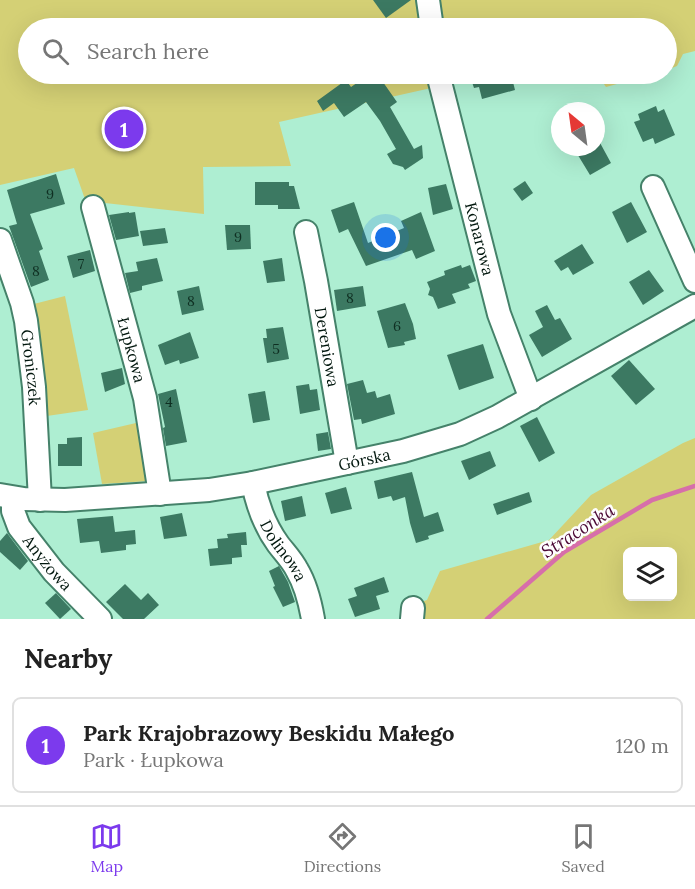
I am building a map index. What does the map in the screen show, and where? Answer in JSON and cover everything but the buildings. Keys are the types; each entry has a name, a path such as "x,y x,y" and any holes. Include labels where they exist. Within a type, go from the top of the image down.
{"street":[{"path":"428,0 431,18"},
{"name":"Konarowa","path":"441,84 499,314 531,399"},
{"path":"653,187 695,281"},
{"name":"Łupkowa","path":"93,207 145,399 160,494"},
{"name":"Dereniowa","path":"306,232 347,464"},
{"name":"Groniczek","path":"0,240 26,321 34,387 40,500"},
{"name":"Górska","path":"6,496 40,500 160,494 253,483 403,451 460,434 531,399 695,306"},
{"name":"Dolinowa","path":"253,483 257,501 271,533 303,580 313,619"},
{"name":"Anyżowa","path":"6,496 19,527 54,572 100,619"}],"shaded area":[{"path":"0,0 695,0 695,51 683,54 677,66 677,18 18,18 18,84 449,84 279,122 291,166 203,167 204,214 96,202 87,205 74,168 0,185"},
{"path":"65,296 88,410 40,417 26,306"},
{"path":"136,423 149,481 102,484 93,433"},
{"path":"695,438 695,619 415,619 418,603 427,600 440,571 549,540 591,495"}],"waterway":[{"name":"Straconka","path":"487,619 564,552 652,500 695,486"}],"place":[{"name":"Park Krajobrazowy Beskidu Małego","path":"124,129"}]}
